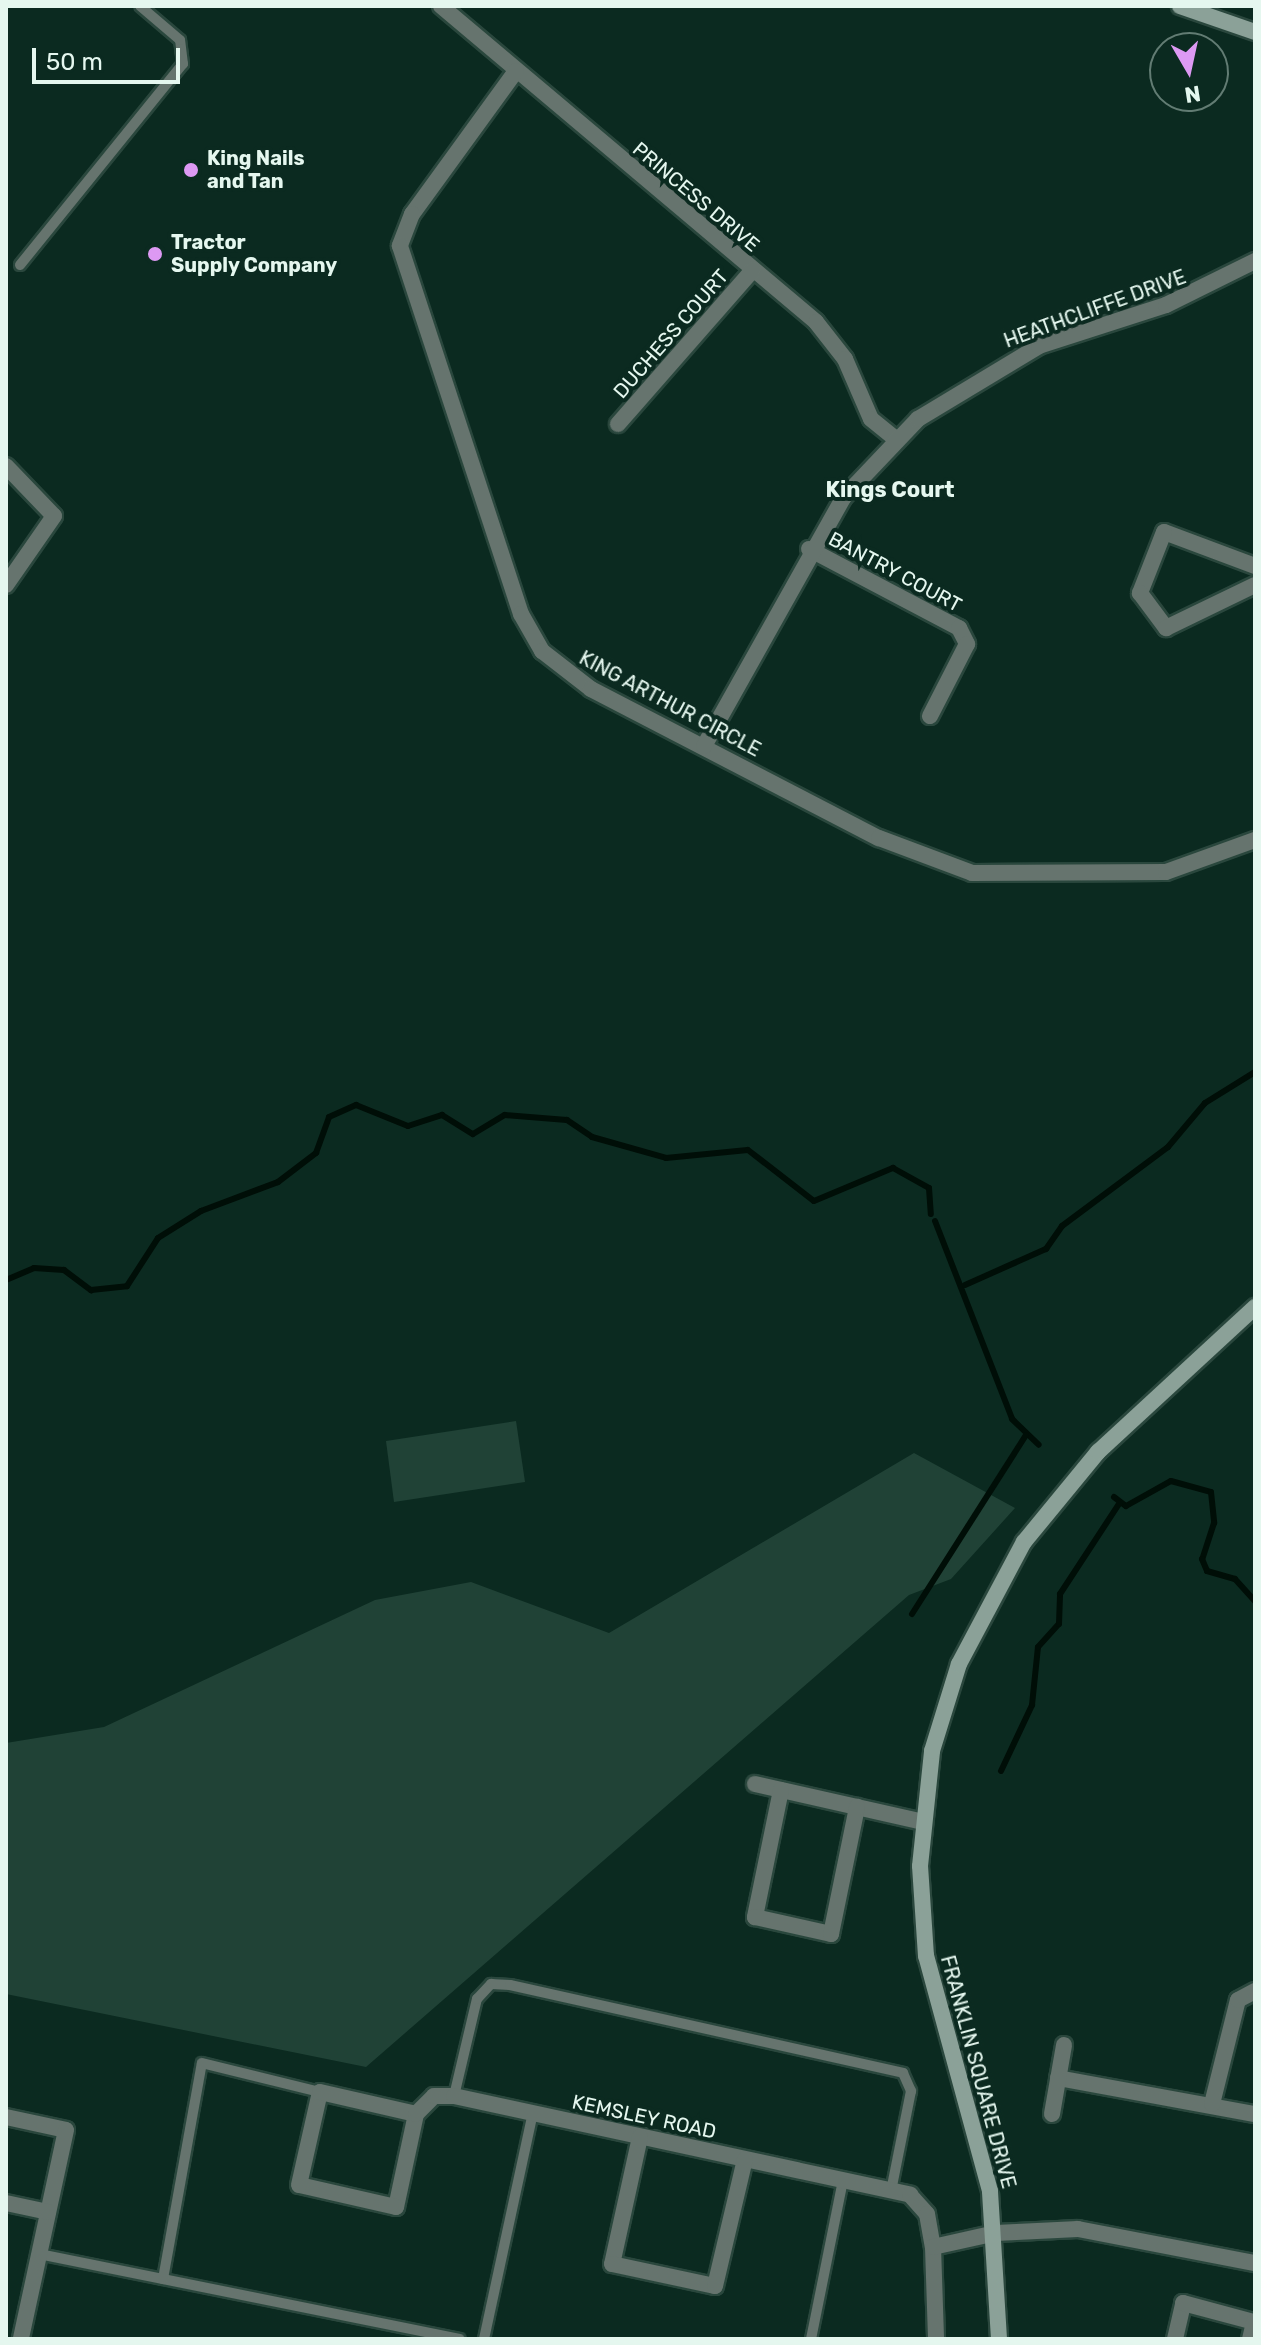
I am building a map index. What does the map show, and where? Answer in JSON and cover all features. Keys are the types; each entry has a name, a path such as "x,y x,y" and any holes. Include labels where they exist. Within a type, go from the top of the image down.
{"street":[{"name":"PRINCESS DRIVE","path":"441,6 834,341 871,419 897,440"},
{"path":"1180,6 1255,32"},
{"name":"KING ARTHUR CIRCLE","path":"516,71 412,214 400,246 403,264 529,632 570,675 879,838 972,873 1166,872 1255,840"},
{"name":"HEATHCLIFFE DRIVE","path":"704,746 809,549 843,498 897,440 999,365 1217,284 1255,261"},
{"name":"DUCHESS COURT","path":"618,424 753,270"},
{"path":"6,466 54,516 6,585"},
{"path":"1255,566 1164,532 1140,593 1166,628 1255,585"},
{"name":"BANTRY COURT","path":"809,549 959,628 967,644 930,716"},
{"name":"FRANKLIN SQUARE DRIVE","path":"999,2339 996,2233 926,1956 923,1822 944,1708 1002,1576 1098,1452 1255,1307"},
{"path":"755,1784 923,1822"},
{"path":"781,1790 755,1917 831,1934 857,1807"},
{"path":"1212,2104 1238,2000 1255,1991"},
{"path":"1052,2114 1064,2045"},
{"path":"1058,2078 1255,2114"},
{"path":"416,2114 320,2092 299,2185 396,2207 416,2114 434,2096 454,2096"},
{"name":"KEMSLEY ROAD","path":"454,2096 910,2195 927,2214 933,2247 936,2339"},
{"path":"6,2117 66,2130 21,2339"},
{"path":"640,2137 612,2264 715,2286 745,2159"},
{"path":"6,2203 48,2212"},
{"path":"933,2247 996,2233 1103,2231 1255,2263"},
{"path":"1175,2339 1183,2303 1254,2322 1250,2339"}],"lane":[{"path":"20,265 183,64 180,40 140,6"},
{"path":"454,2096 477,1999 491,1984 510,1985 903,2073 911,2091 891,2191"},
{"path":"163,2279 202,2063 320,2092"},
{"path":"484,2339 533,2113"},
{"path":"811,2339 843,2180"},
{"path":"39,2254 460,2339"}],"green space":[{"path":"516,1421 525,1482 394,1502 386,1441"},
{"path":"914,1453 1015,1508 951,1579 909,1595 366,2067 6,1994 6,1743 104,1727 375,1600 471,1582 609,1633"}],"waterway":[{"path":"965,1285 1046,1249 1062,1226 1168,1147 1205,1103 1255,1072"},
{"path":"6,1280 34,1268 64,1270 91,1290 127,1286 158,1238 201,1211 278,1182 316,1153 329,1117 356,1105 408,1126 442,1115 473,1134 505,1115 567,1120 592,1137 666,1158 748,1150 814,1201 893,1168 929,1188 931,1214"},
{"path":"935,1221 1012,1419 1039,1445"},
{"path":"912,1614 1026,1435"},
{"path":"1114,1497 1126,1506 1171,1481 1211,1492 1214,1523 1202,1559 1207,1571 1235,1579 1255,1601"},
{"path":"1001,1771 1032,1705 1038,1647 1059,1624 1060,1594 1119,1504"}],"place":[{"name":"King Nails and Tan","path":"191,170"},
{"name":"Tractor Supply Company","path":"155,254"}],"district":[{"name":"Kings Court","path":"890,490"}]}
